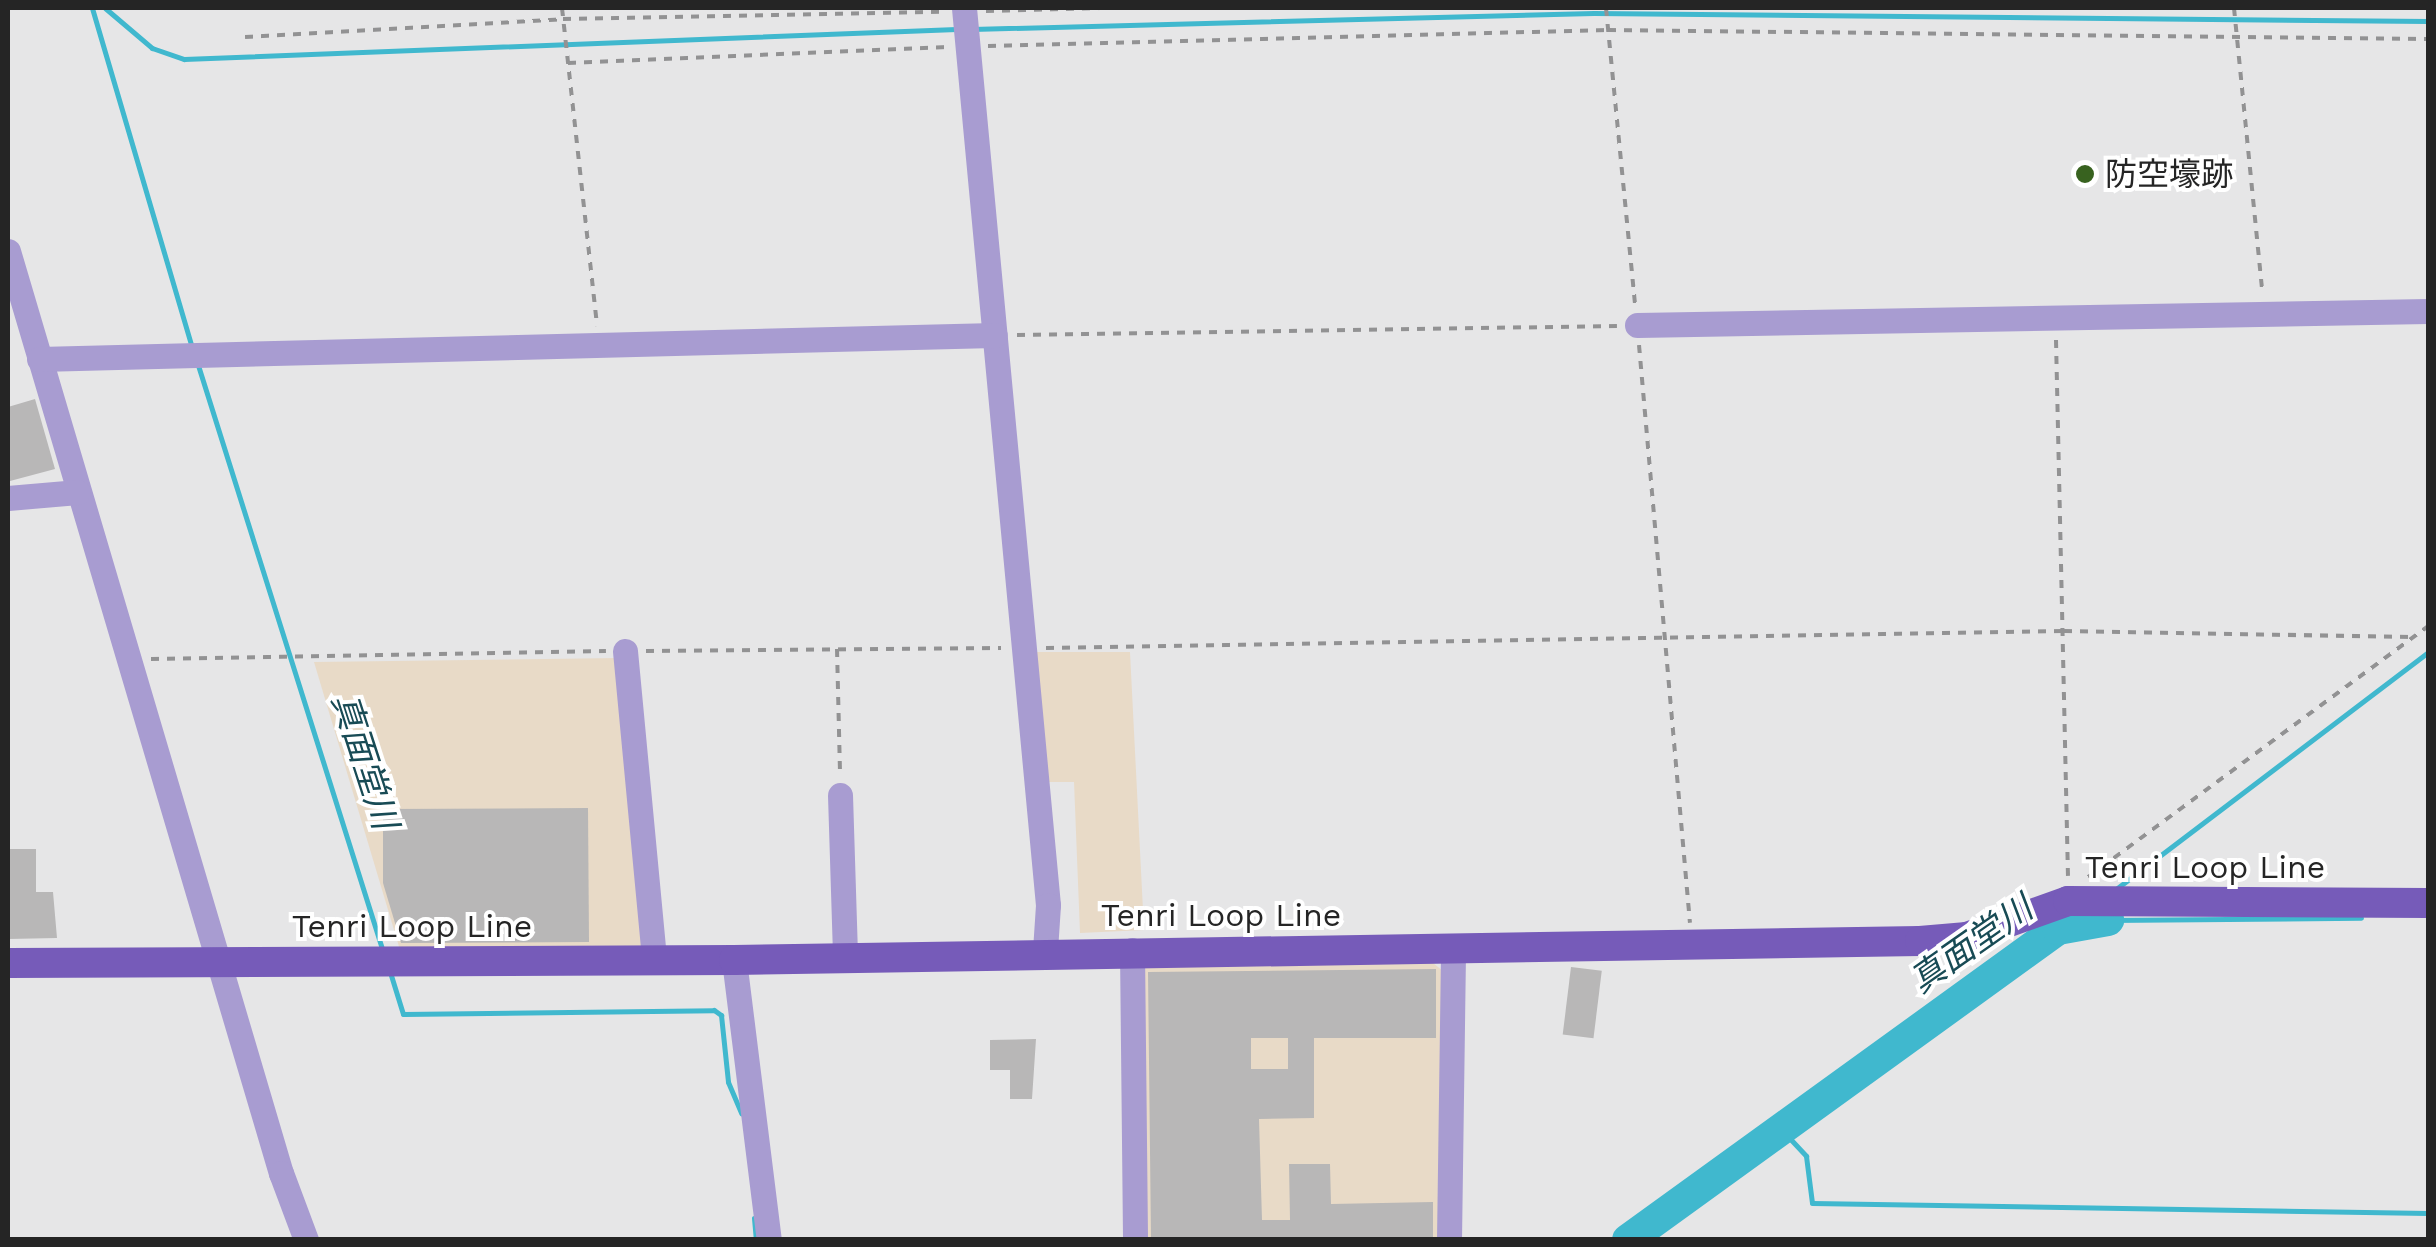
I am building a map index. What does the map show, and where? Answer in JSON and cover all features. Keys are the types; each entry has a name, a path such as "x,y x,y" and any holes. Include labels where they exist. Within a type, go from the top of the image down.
{"main road":[{"name":"Tenri Loop Line","path":"8,963 734,960 1046,950 1453,951 1967,937 2068,896 2428,903"}],"street":[{"path":"964,9 1048,905 1046,950"},
{"path":"8,251 306,1240"},
{"path":"1637,325 2428,311"},
{"path":"38,360 995,335"},
{"path":"8,498 78,492"},
{"path":"624,651 654,960"},
{"path":"840,795 845,955"},
{"path":"1132,950 1135,1240"},
{"path":"1449,1240 1453,951"},
{"path":"734,960 769,1240"}],"path":[{"path":"562,8 600,345"},
{"path":"245,37 564,19 1101,8"},
{"path":"1606,8 1692,943"},
{"path":"2234,8 2264,313"},
{"path":"568,63 968,46 1608,30 2428,39"},
{"path":"2056,319 2068,896"},
{"path":"995,335 1637,325"},
{"path":"2068,896 2428,626"},
{"path":"131,660 2064,631 2412,637"},
{"path":"837,648 840,795"}],"shaded area":[{"path":"1031,652 1130,652 1144,930 1080,933 1074,782 1044,782"},
{"path":"618,658 647,949 400,950 314,662"},
{"path":"1138,963 1433,963 1443,971 1444,1239 1142,1239"}],"building":[{"path":"35,399 55,469 10,481 8,407"},
{"path":"588,808 589,942 401,943 383,883 383,809"},
{"path":"8,849 36,849 36,892 53,892 57,938 8,939"},
{"path":"1571,967 1602,971 1593,1038 1563,1034"},
{"path":"1436,969 1436,1038 1314,1038 1314,1118 1259,1119 1262,1220 1290,1220 1289,1164 1330,1164 1331,1204 1433,1202 1433,1240 1151,1240 1148,972","holes":["1251,1038 1288,1038 1288,1069 1251,1069"]},
{"path":"1036,1039 1032,1099 1010,1099 1010,1070 990,1070 990,1040"}],"waterway":[{"name":"真面堂川","path":"92,8 192,347"},
{"path":"105,8 152,48 184,59 956,29"},
{"path":"972,29 1594,13 2428,21"},
{"name":"真面堂川","path":"197,362 383,952"},
{"path":"2116,889 2428,652"},
{"name":"真面堂川","path":"2108,920 2361,918"},
{"name":"真面堂川","path":"1628,1240 2058,929 2108,920"},
{"name":"真面堂川","path":"390,972 403,1014 714,1010 721,1015 728,1082 741,1113"},
{"path":"1781,1129 1806,1156 1812,1203 2428,1213"},
{"name":"真面堂川","path":"754,1218 756,1240"}],"place":[{"name":"防空壕跡","path":"2085,174"}]}
